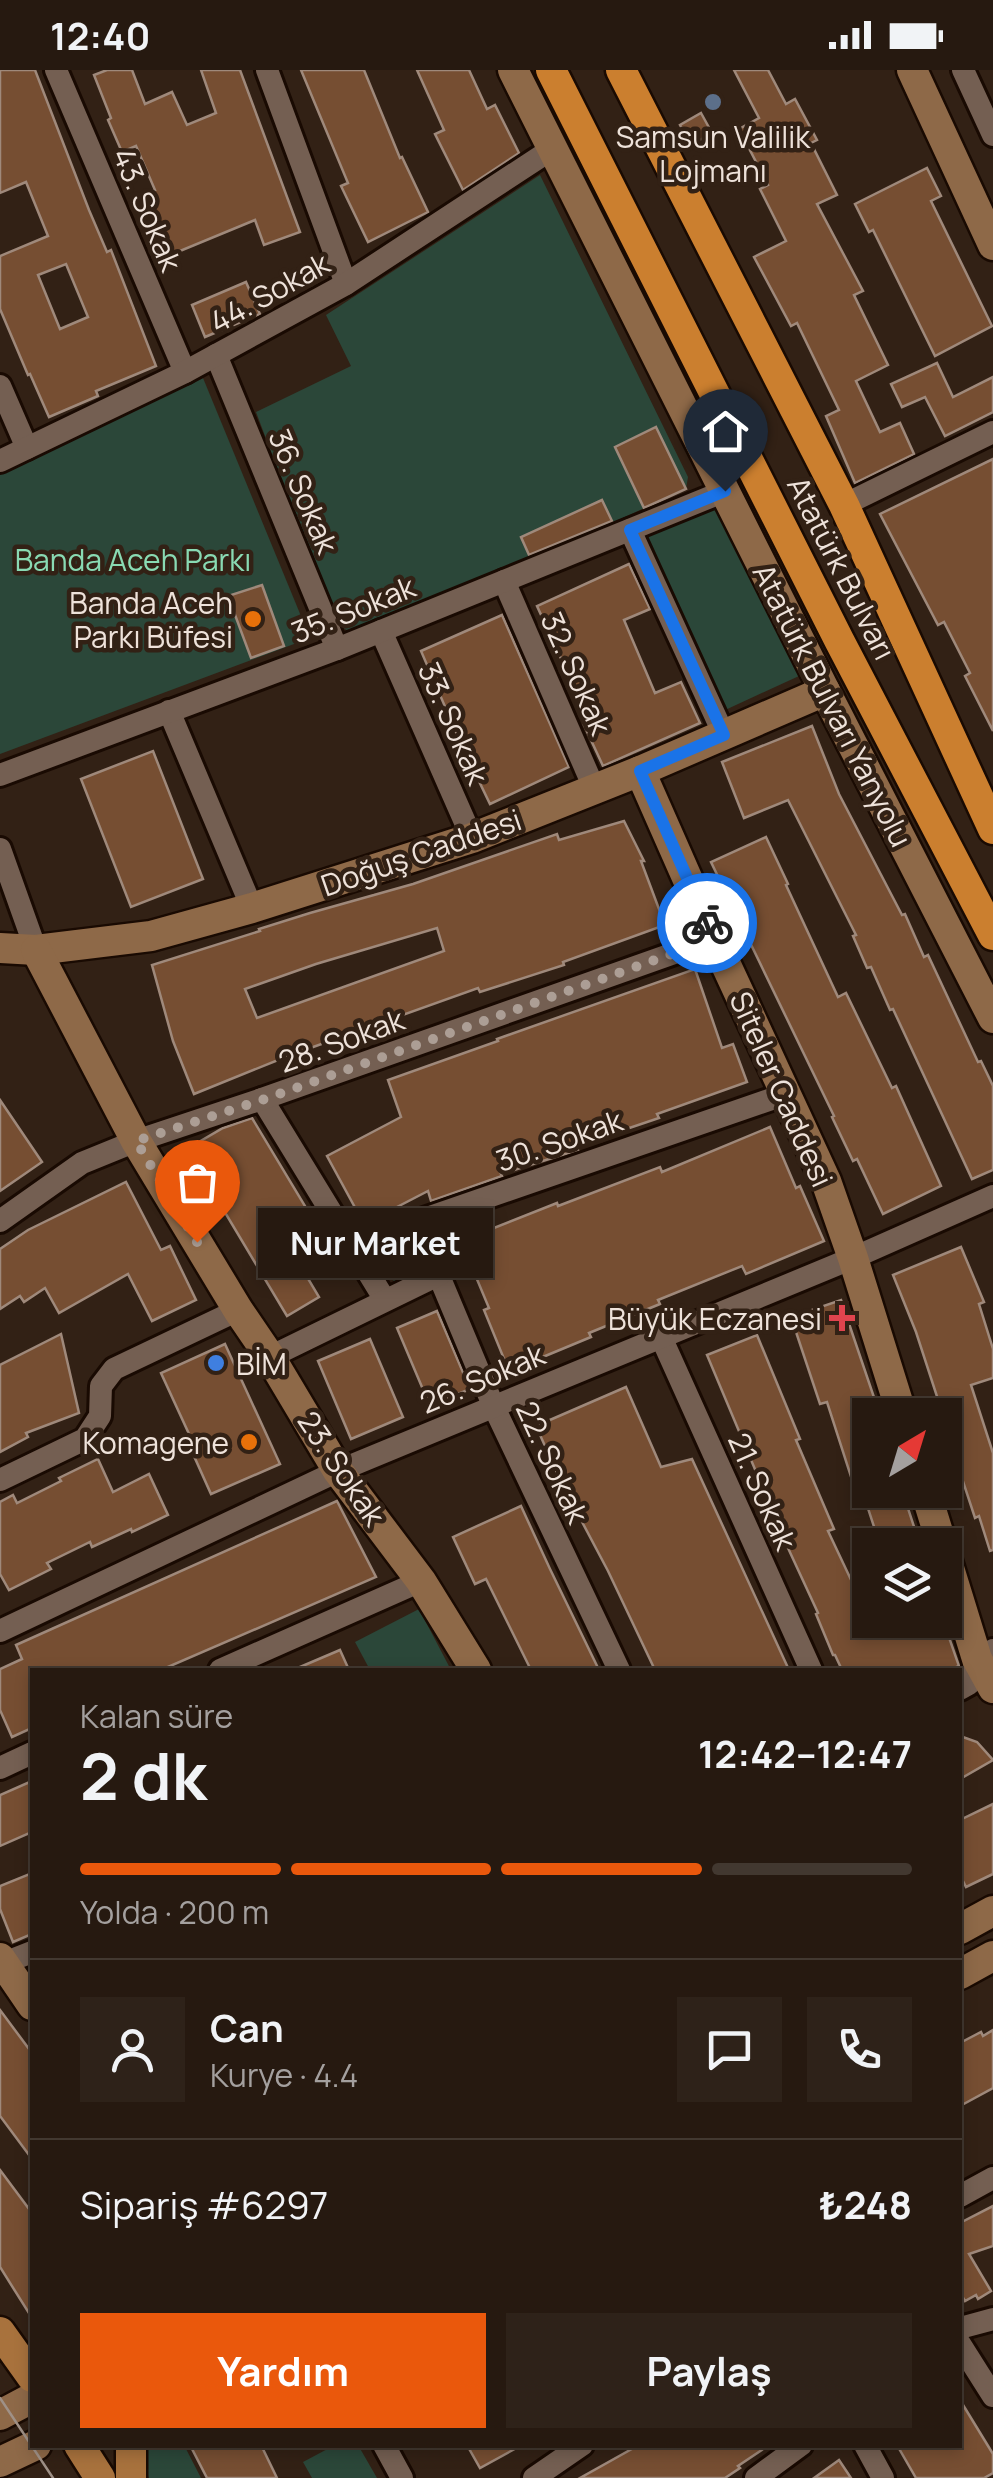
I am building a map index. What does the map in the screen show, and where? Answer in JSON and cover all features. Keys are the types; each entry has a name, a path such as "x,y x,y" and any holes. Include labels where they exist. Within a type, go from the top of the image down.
{"highway":[{"name":"Atatürk Bulvarı","path":"550,70 993,935"},
{"name":"Atatürk Bulvarı","path":"621,70 844,505 993,829"}],"main road":[{"name":"Atatürk Bulvarı Yanyolu","path":"513,70 993,1018"},
{"path":"912,70 993,246"},
{"name":"Doğuş Caddesi","path":"0,948 36,950 151,936 252,908 472,838 825,691"},
{"name":"Siteler Caddesi","path":"640,771 826,1181 897,1398"},
{"name":"23. Sokak","path":"36,950 136,1141 238,1310 338,1470 421,1581 475,1668"},
{"path":"962,1597 985,1654 993,1688"},
{"path":"962,1927 993,1911"},
{"path":"962,1973 993,1956"},
{"path":"2,1960 30,2002"},
{"path":"0,2330 30,2345"},
{"path":"0,2330 30,2374"},
{"path":"0,2415 30,2399"},
{"path":"0,2462 30,2448"},
{"path":"81,2448 100,2478"},
{"path":"131,2448 131,2478"}],"street":[{"name":"43. Sokak","path":"56,70 186,372"},
{"path":"267,70 346,284"},
{"path":"963,70 993,135"},
{"name":"44. Sokak","path":"0,461 186,372 346,284 552,150"},
{"name":"36. Sokak","path":"216,356 337,649"},
{"path":"0,386 27,448"},
{"path":"844,505 993,432"},
{"name":"35. Sokak","path":"0,776 337,649 725,491"},
{"path":"630,530 724,735"},
{"name":"32. Sokak","path":"504,581 594,788"},
{"name":"33. Sokak","path":"380,631 472,838"},
{"path":"169,711 252,908"},
{"path":"0,849 36,950"},
{"name":"28. Sokak","path":"0,1221 82,1164 136,1141 714,939"},
{"name":"30. Sokak","path":"352,1244 786,1094"},
{"path":"262,1100 385,1300"},
{"name":"26. Sokak","path":"0,1631 338,1470 853,1258 993,1196"},
{"name":"22. Sokak","path":"416,1221 493,1405 618,1668"},
{"path":"270,1356 440,1274"},
{"path":"0,1480 85,1438 100,1416 101,1386 114,1369 238,1310"},
{"name":"21. Sokak","path":"661,1337 811,1668"},
{"path":"225,1668 421,1581"},
{"path":"962,1688 969,1684 985,1654"},
{"path":"0,1768 30,1754"},
{"path":"2,1960 30,1953"},
{"path":"962,2195 993,2178"},
{"path":"962,2327 993,2319"},
{"path":"962,2347 993,2396"},
{"path":"386,2448 402,2478"},
{"path":"534,2478 559,2471 579,2448"},
{"path":"756,2478 797,2448"},
{"path":"867,2448 883,2478"}],"green space":[{"path":"540,175 688,477 686,489 531,560 348,631 335,622 256,412 351,366 326,315"},
{"name":"Banda Aceh Parkı","path":"203,378 310,638 0,754 0,473"},
{"path":"719,502 799,676 723,711 643,536"},
{"path":"409,1235 418,1264 411,1279 397,1283 386,1275 373,1248"},
{"path":"419,1609 450,1668 369,1668 355,1642"},
{"path":"147,2448 186,2448 201,2478 149,2478 144,2466"},
{"path":"329,2448 360,2448 377,2478 312,2478 303,2462"}],"building":[{"path":"0,70 35,70 156,366 96,391 98,396 49,417 0,309 0,256 48,236 26,182 0,193","holes":["66,264 88,317 60,329 38,275"]},
{"path":"107,70 132,70 145,104 172,92 187,125 216,113 201,70 240,70 300,232 264,245 255,220 168,256 143,195 155,190 136,146 122,152 108,120 111,118 94,75"},
{"path":"301,70 364,70 400,158 428,212 368,242 341,186 348,183"},
{"path":"417,70 469,70 487,109 495,105 519,153 463,190 435,134 444,130"},
{"path":"734,70 768,70 786,104 795,99 817,140 811,143 837,195 817,204 863,291 854,295 888,365 856,381 880,432 900,423 914,454 855,483 826,416 839,410 797,323 791,326 754,257 786,241 760,189 768,185 739,129 759,118"},
{"path":"701,113 712,133 691,145 680,125"},
{"path":"927,168 941,196 931,201 992,326 935,356 873,230 869,232 855,204"},
{"path":"246,282 260,314 205,337 192,305"},
{"path":"937,363 953,397 993,377 993,412 945,436 925,397 902,407 891,384"},
{"path":"656,427 686,489 644,508 615,447"},
{"path":"993,459 993,731 944,622 938,625 880,514"},
{"path":"602,500 612,521 529,555 521,537"},
{"path":"629,564 650,609 624,620 655,693 681,682 700,723 603,766 584,725 590,722 537,606"},
{"path":"262,585 284,646 251,658 228,596"},
{"path":"502,615 569,767 490,804 421,651"},
{"path":"812,726 839,794 902,915 905,914 924,957 928,955 993,1086 993,1170 972,1179 893,1009 890,1010 871,967 867,968 853,936 856,935 788,800 744,818 722,762"},
{"path":"153,751 203,879 131,907 81,779"},
{"path":"624,821 644,861 665,925 563,962 564,965 480,992 478,988 288,1056 194,1094 173,1041 152,965 413,884 557,834 559,840","holes":["437,928 444,951 257,1018 245,989"]},
{"path":"766,837 838,997 846,993 892,1088 896,1086 941,1186 883,1214 857,1159 853,1161 711,862"},
{"path":"695,969 722,1048 733,1044 747,1082 576,1146 578,1150 431,1201 428,1191 364,1224 327,1156 401,1117 388,1080"},
{"path":"0,1100 42,1162 0,1191"},
{"path":"252,1118 308,1211 286,1224 302,1250 294,1255 319,1297 287,1316 187,1149 223,1128"},
{"path":"770,1127 824,1241 746,1274 742,1266 658,1300 660,1304 589,1333 591,1337 509,1371 484,1310 489,1308 461,1241 660,1167 662,1172"},
{"path":"126,1182 161,1250 170,1246 196,1300 152,1321 128,1274 59,1313 45,1288 24,1302 20,1296 0,1309 0,1249 28,1230"},
{"path":"961,1247 984,1302 979,1304 993,1349 993,1378 971,1385 993,1453 993,1550 990,1551 979,1516 975,1518 962,1478 962,1398 937,1398 893,1275"},
{"path":"841,1300 874,1398 852,1398 852,1480 827,1402 820,1404 791,1317"},
{"path":"437,1311 470,1389 430,1406 397,1328"},
{"path":"61,1334 79,1413 26,1433 28,1437 0,1452 0,1365"},
{"path":"757,1335 834,1529 828,1531 852,1582 852,1638 949,1638 959,1666 841,1668 707,1355"},
{"path":"370,1339 403,1417 351,1439 318,1361"},
{"path":"225,1344 280,1464 211,1494 161,1373"},
{"path":"626,1387 661,1467 692,1459 788,1668 654,1668 536,1426"},
{"path":"98,1459 113,1492 149,1474 168,1515 92,1547 90,1542 47,1563 51,1569 9,1590 0,1574 0,1502 13,1495 17,1503"},
{"path":"337,1501 376,1577 166,1668 30,1668 30,1729 12,1737 0,1710 0,1669 22,1659 16,1645"},
{"path":"521,1506 598,1668 530,1668 486,1579 475,1584 453,1537"},
{"path":"868,1508 908,1508 914,1528 874,1528"},
{"path":"340,1650 348,1668 298,1668"},
{"path":"962,1737 977,1742 993,1760 962,1778"},
{"path":"30,1782 30,1833 0,1846 0,1795"},
{"path":"993,1804 993,1874 966,1887 962,1879 962,1819"},
{"path":"30,1874 30,1935 13,1942 0,1909 0,1886"},
{"path":"0,2010 30,2050 30,2156 0,2116"},
{"path":"993,2030 993,2088 962,2105 962,2042 981,2032 983,2036"},
{"path":"0,2170 30,2210 30,2315 0,2267"},
{"path":"993,2206 993,2246 969,2254 991,2291 965,2301 962,2296 962,2222"},
{"path":"962,2403 993,2454 993,2473 984,2478 916,2478 899,2448 962,2448"},
{"path":"192,2448 262,2448 277,2478 207,2478"},
{"path":"469,2448 517,2448 480,2468"},
{"path":"634,2448 765,2448 725,2478 580,2478"},
{"path":"839,2460 851,2478 814,2478"}],"tram line":[{"path":"0,2398 30,2443"},
{"path":"33,2448 53,2478"}],"way so far":[{"path":"197,1242 136,1141 714,939 707,923"}],"place":[{"name":"Samsun Valilik Lojmanı","path":"713,102"},
{"name":"Banda Aceh Parkı Büfesi","path":"253,619"},
{"name":"Nur Market","path":"197,1242"},
{"name":"Büyük Eczanesi","path":"842,1318"},
{"name":"BİM","path":"216,1363"},
{"name":"Komagene","path":"249,1442"}],"route":[{"path":"707,923 640,771 724,735 630,530 725,491"}]}
